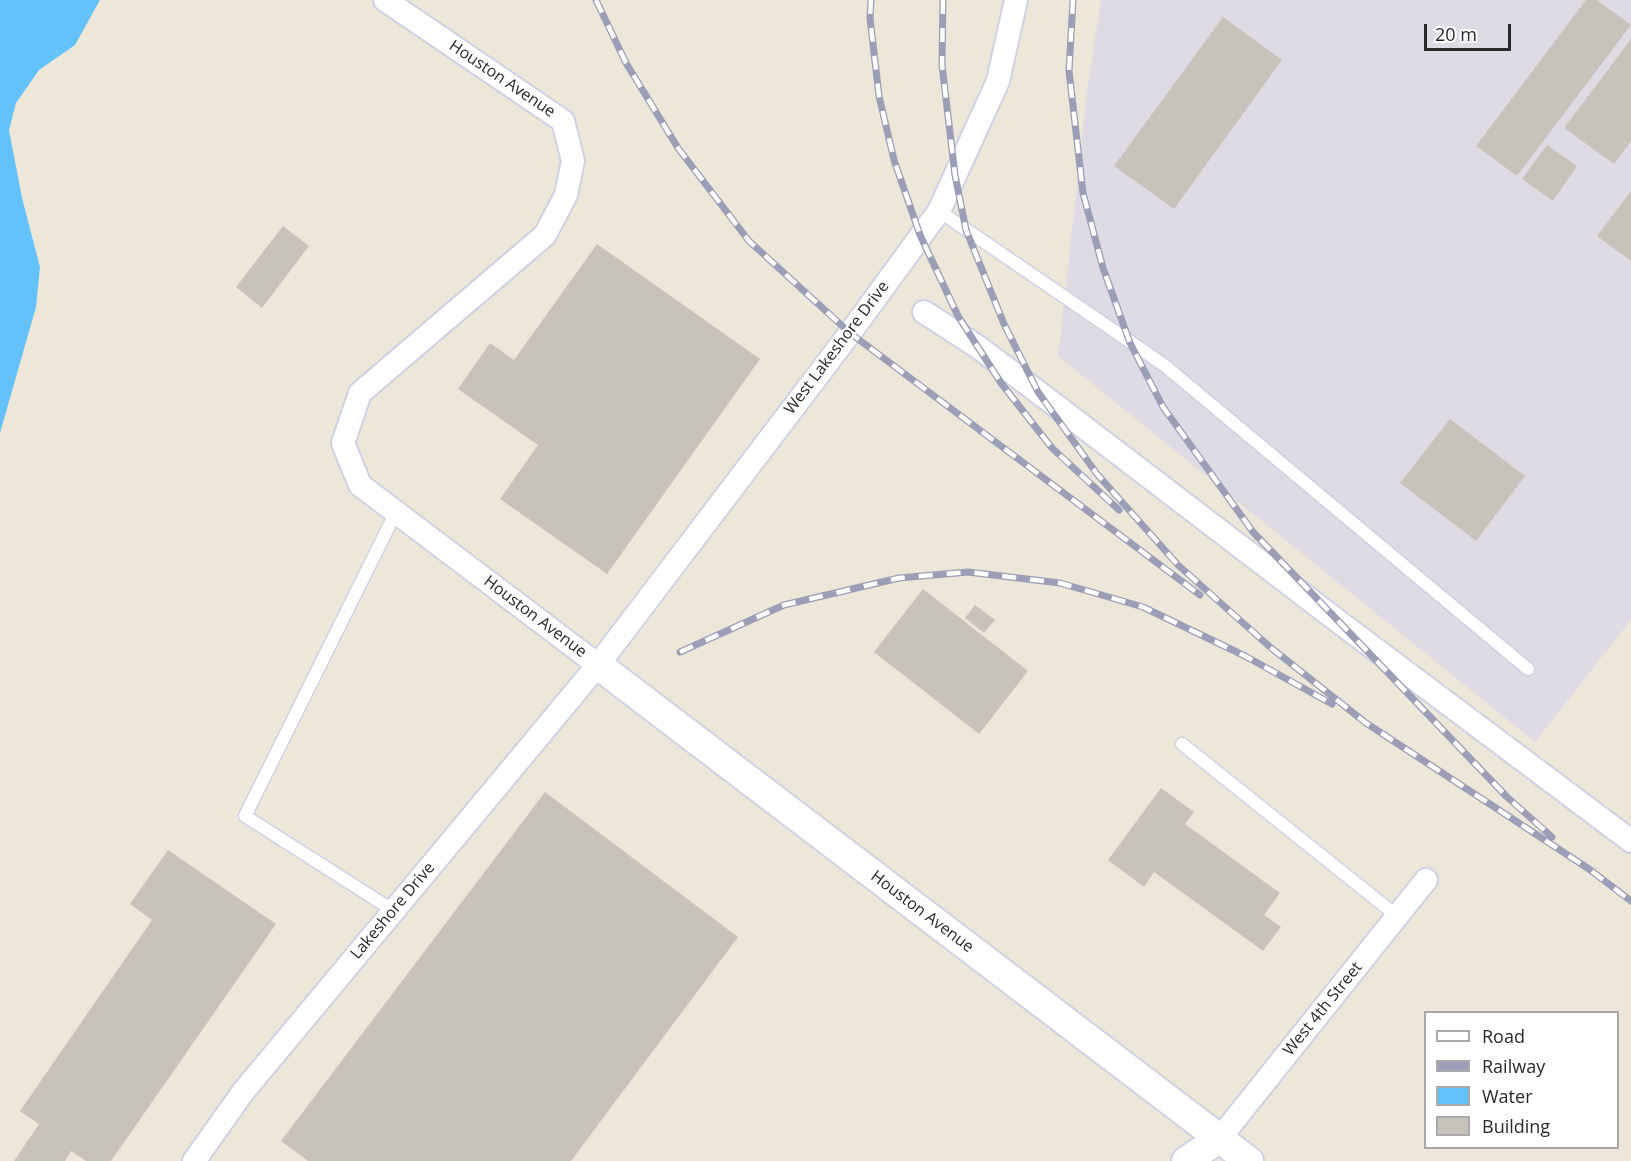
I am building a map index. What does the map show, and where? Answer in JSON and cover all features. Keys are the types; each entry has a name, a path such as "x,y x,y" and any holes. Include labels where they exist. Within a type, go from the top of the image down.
{"street":[{"name":"Houston Avenue","path":"385,0 563,121 573,161 566,195 545,235 360,393 343,443 360,485 598,665 1215,1150 1249,1161"},
{"name":"West Lakeshore Drive","path":"598,665 850,333 939,210 998,81 1016,0"},
{"path":"924,312 978,346 1348,629 1631,841"},
{"name":"Lakeshore Drive","path":"194,1161 243,1092 598,665"},
{"name":"West 4th Street","path":"1215,1150 1426,880"},
{"path":"1186,1161 1215,1150"}],"lane":[{"path":"939,210 1164,365 1528,669"},
{"path":"394,911 245,816 396,512"},
{"path":"1182,744 1397,916"}],"shaded area":[{"path":"1101,0 1631,0 1631,620 1535,742 1058,356 1088,83"}],"water":[{"path":"0,0 100,0 75,45 39,70 16,103 9,130 22,198 40,267 36,307 0,433"}],"building":[{"path":"1586,0 1597,0 1631,25 1517,176 1476,146"},
{"path":"1223,17 1282,60 1174,209 1114,166"},
{"path":"1631,39 1631,141 1614,164 1564,128"},
{"path":"1547,145 1577,166 1553,201 1522,179"},
{"path":"1631,191 1631,261 1597,236"},
{"path":"283,226 309,246 262,308 236,287"},
{"path":"597,244 760,359 607,574 500,499 538,445 458,389 490,343 514,360"},
{"path":"1450,419 1525,476 1476,541 1400,483"},
{"path":"923,589 1028,671 979,734 874,652"},
{"path":"975,605 995,620 984,633 965,618"},
{"path":"1161,788 1194,812 1185,824 1280,893 1264,915 1281,927 1263,951 1154,872 1144,887 1108,860"},
{"path":"545,792 738,937 571,1161 308,1161 281,1141"},
{"path":"168,850 276,924 111,1161 86,1161 71,1151 65,1161 14,1161 39,1124 20,1111 152,920 130,904"}],"railway":[{"path":"596,0 626,63 678,148 749,241 850,333 1200,595"},
{"path":"871,0 870,18 879,96 894,160 920,235 958,316 1001,383 1052,448 1119,510"},
{"path":"943,0 942,65 955,175 966,230 1004,324 1038,392 1097,474 1178,565 1270,647 1366,723 1589,869 1631,901"},
{"path":"1073,0 1069,71 1083,193 1103,268 1130,343 1163,407 1253,532 1507,797 1552,837"},
{"path":"680,652 784,605 899,578 968,572 1060,583 1143,607 1245,656 1332,704"}]}
